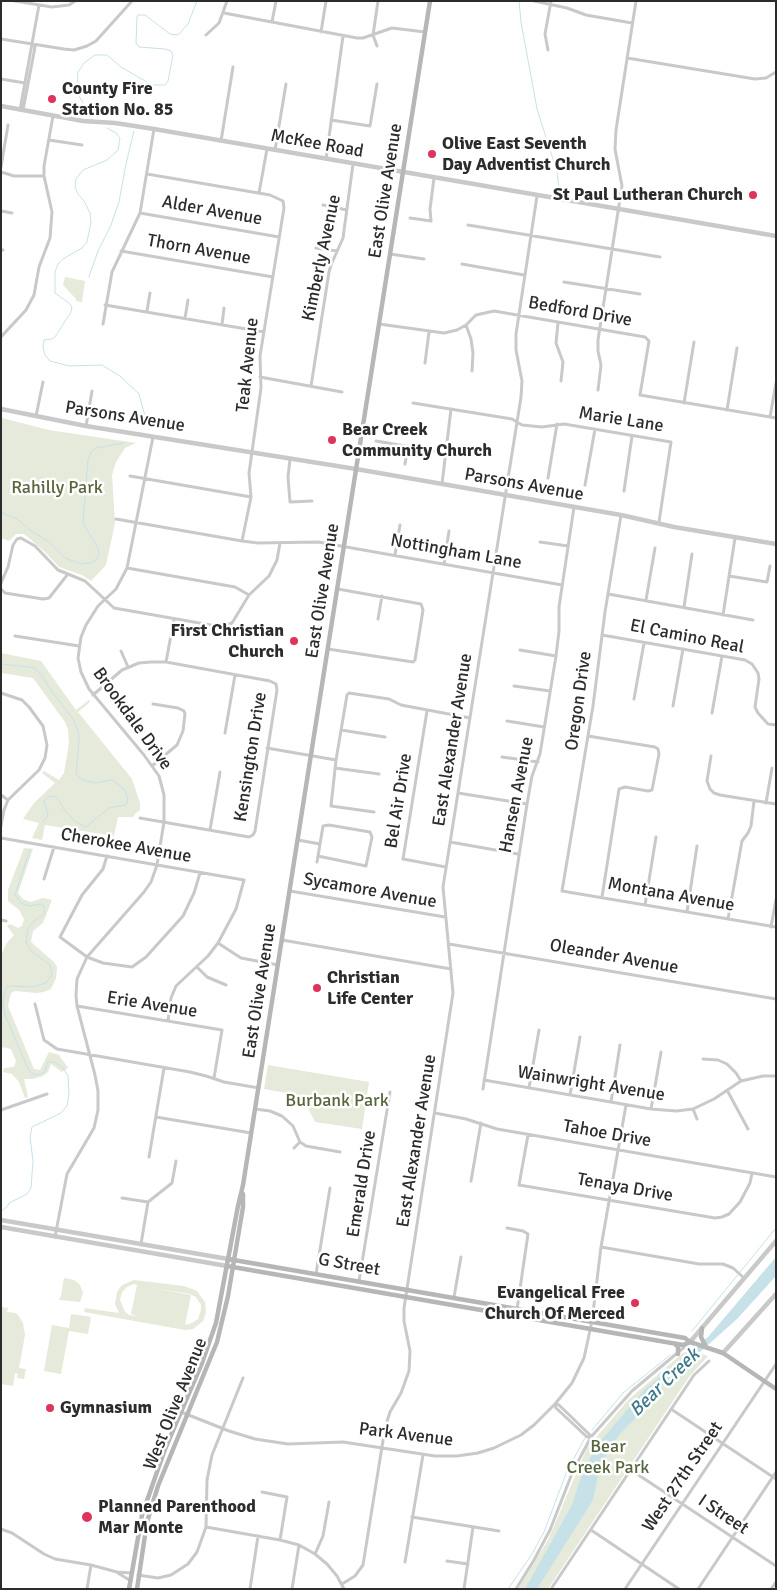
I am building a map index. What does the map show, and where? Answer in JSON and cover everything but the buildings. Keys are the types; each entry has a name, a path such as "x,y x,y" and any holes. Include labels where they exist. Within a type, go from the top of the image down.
{"main road":[{"name":"East Olive Avenue","path":"228,1259 252,1133 430,1"},
{"name":"East Olive Avenue","path":"234,1260 243,1207 243,1185"},
{"name":"G Street","path":"228,1259 685,1338 723,1353 776,1389"},
{"name":"West Olive Avenue","path":"131,1589 130,1581 142,1515 216,1323 228,1259"},
{"name":"West Olive Avenue","path":"136,1589 147,1522 153,1500 217,1342 234,1260"},
{"name":"G Street","path":"227,1266 682,1344 693,1342"},
{"path":"216,1323 217,1327 214,1338 217,1342"},
{"path":"702,1328 701,1337 705,1346"},
{"path":"674,1342 678,1347 678,1354"},
{"path":"135,1553 137,1561 135,1571 138,1575"},
{"path":"131,1589 132,1573"}],"street":[{"path":"15,1 62,6 75,1"},
{"path":"1,39 74,50 96,41 132,1"},
{"path":"206,35 224,14 227,1"},
{"path":"272,22 276,1"},
{"path":"321,32 326,1"},
{"path":"377,46 373,35 378,1"},
{"path":"534,1 550,3 586,15 632,22"},
{"path":"598,390 601,365 597,346 622,186 616,156 615,138 636,1"},
{"path":"548,50 545,34 550,3"},
{"path":"22,110 39,5"},
{"path":"224,14 357,38 373,35 392,28 425,32"},
{"path":"325,160 343,36"},
{"path":"626,58 755,80 766,78 776,72"},
{"path":"221,141 233,67"},
{"path":"1,79 26,83"},
{"path":"275,150 286,84"},
{"path":"331,120 370,126 376,84"},
{"name":"McKee Road","path":"1,106 53,116 275,150 776,236"},
{"path":"1,337 26,310 34,295 39,268 50,238 52,212 44,176 53,116"},
{"path":"1,167 8,125"},
{"path":"103,324 110,280 121,251 140,213 154,130"},
{"path":"49,140 82,145"},
{"path":"147,174 259,193 267,149"},
{"name":"Kimberly Avenue","path":"311,386 329,272 342,238 353,164"},
{"path":"1,172 14,176 44,176"},
{"path":"410,218 431,221 430,209 434,178"},
{"name":"Teak Avenue","path":"242,541 251,497 249,474 261,388 260,356 284,208 283,201 275,196 259,193"},
{"name":"East Alexander Avenue","path":"342,1584 355,1576 363,1565 385,1428 390,1412 401,1394 409,1371 410,1351 404,1321 406,1297 453,993 443,887 522,389 522,375 515,347 518,315 537,196"},
{"path":"323,205 347,210"},
{"path":"1,211 12,212"},
{"name":"Alder Avenue","path":"140,213 279,237"},
{"path":"468,225 660,257"},
{"path":"316,248 337,251"},
{"name":"Thorn Avenue","path":"121,251 273,277"},
{"path":"390,254 424,259"},
{"path":"462,264 524,276"},
{"path":"564,282 640,294"},
{"path":"147,311 150,293"},
{"path":"185,318 188,300"},
{"path":"105,305 264,332"},
{"path":"222,324 224,308"},
{"name":"Bedford Drive","path":"380,324 429,332 451,332 466,325 482,312 494,311 645,337 649,341 640,396 776,418"},
{"path":"558,322 556,343 563,362 561,380"},
{"path":"466,325 471,339 473,354 472,371"},
{"path":"425,363 429,332"},
{"path":"684,403 694,342"},
{"path":"727,410 737,348"},
{"path":"260,377 342,392"},
{"path":"36,416 43,382"},
{"path":"770,417 776,383"},
{"path":"86,426 92,392"},
{"name":"Marie Lane","path":"414,403 512,419 522,425 538,427 557,424 671,442 659,522"},
{"name":"Parsons Avenue","path":"1,409 86,426 356,469 776,544"},
{"path":"442,485 451,409"},
{"path":"548,478 557,424"},
{"path":"586,485 595,429"},
{"name":"Brookdale Drive","path":"56,1237 67,1174 92,1133 96,1119 98,1091 77,1006 77,979 88,957 151,882 157,865 164,822 165,805 159,776 93,695 81,672 78,658 79,646 89,620 116,589 127,568 154,436"},
{"path":"624,491 632,436"},
{"path":"376,441 446,453"},
{"path":"405,464 408,446"},
{"path":"290,459 288,477 290,502 312,501"},
{"path":"130,476 251,497"},
{"name":"Hansen Avenue","path":"483,1089 518,854 532,776 538,762 560,632 558,611 574,507"},
{"name":"Oregon Drive","path":"562,891 588,736 620,515"},
{"name":"Nottingham Lane","path":"116,519 242,541 308,542 344,547 562,585"},
{"path":"395,555 400,525"},
{"path":"444,564 449,532"},
{"path":"723,615 735,538"},
{"path":"1,583 8,567 13,545 17,539 25,539 40,550 54,566 85,581 111,606 119,610 222,627 232,623 250,595 269,576 279,553 280,543"},
{"path":"540,542 568,546"},
{"path":"646,600 655,548"},
{"path":"684,606 692,554"},
{"path":"729,576 767,582 770,566"},
{"path":"127,568 235,586 250,595"},
{"path":"1,589 5,593 43,599 48,598 68,574"},
{"path":"328,649 413,662 416,660 424,607 421,604 338,588"},
{"path":"608,594 684,606 753,620"},
{"path":"378,619 382,596"},
{"path":"166,662 174,619"},
{"path":"15,636 79,646"},
{"name":"El Camino Real","path":"602,636 745,660 755,667 759,679 755,707 762,720 768,724 776,725"},
{"path":"634,699 644,642"},
{"path":"673,706 683,649"},
{"path":"520,650 556,656"},
{"path":"121,651 128,667"},
{"path":"712,713 722,656"},
{"path":"93,695 128,667 144,662 166,662 235,675 226,733"},
{"name":"Kensington Drive","path":"210,830 249,837 255,831 277,690 276,684 270,681 235,675"},
{"path":"514,686 550,691"},
{"path":"1,693 22,700 28,706 43,726 47,745 45,758 39,770 8,800 1,826"},
{"path":"374,812 331,806 336,760 349,693 389,699 401,705 470,718"},
{"path":"152,766 177,745 183,731 185,714 184,711 178,708 153,704"},
{"name":"Bel Air Drive","path":"427,710 403,859 446,867"},
{"path":"507,721 544,727"},
{"path":"341,730 385,737"},
{"path":"588,736 655,747 658,749 659,754 652,790 625,787 619,789 602,897"},
{"path":"268,748 336,760"},
{"path":"502,756 538,762"},
{"path":"711,756 707,777 710,789 720,796 776,804"},
{"path":"335,768 379,774"},
{"path":"766,803 772,768"},
{"path":"140,818 210,830 220,772"},
{"path":"458,793 527,804"},
{"path":"1,795 8,800"},
{"path":"728,919 742,840 751,826 754,801"},
{"path":"317,862 318,856 320,844 323,826 329,824 370,832 372,837 366,866 318,856"},
{"path":"645,905 656,837"},
{"name":"Cherokee Avenue","path":"1,838 244,880 236,908 218,943"},
{"path":"298,840 320,844"},
{"path":"450,842 518,854"},
{"path":"686,912 698,846"},
{"path":"44,879 54,847"},
{"path":"107,856 103,868 82,895 60,937 98,962 132,967 146,956 183,916 194,893 200,873"},
{"name":"Sycamore Avenue","path":"290,891 446,917"},
{"name":"Montana Avenue","path":"562,891 774,927"},
{"path":"774,927 776,899"},
{"path":"1,920 6,921"},
{"path":"282,940 451,969"},
{"path":"168,1021 171,998 176,986 197,967 218,943 241,958 278,965"},
{"name":"Oleander Avenue","path":"448,944 776,999"},
{"path":"197,967 207,977 226,985"},
{"path":"35,1004 44,1040 57,1049 164,1068 259,1088"},
{"name":"Erie Avenue","path":"77,1006 222,1030 214,1078"},
{"path":"529,1088 539,1030"},
{"path":"570,1095 580,1037"},
{"path":"611,1102 620,1045"},
{"path":"651,1109 661,1052"},
{"path":"703,1059 718,1060 728,1064 741,1081"},
{"path":"149,1157 164,1068"},
{"name":"Wainwright Avenue","path":"484,1080 651,1109 676,1111 693,1109 714,1100 741,1081 763,1076 776,1076"},
{"path":"727,1090 748,1129"},
{"name":"Emerald Drive","path":"360,1281 390,1092"},
{"path":"1,1110 46,1094"},
{"name":"Park Avenue","path":"181,1412 222,1429 255,1439 300,1444 343,1442 423,1455 456,1456 478,1453 494,1448 527,1430 544,1416 572,1383 584,1358 592,1322 601,1247 626,1104"},
{"path":"255,1109 270,1111 282,1116 293,1126 300,1142 308,1147 340,1152"},
{"path":"693,1109 697,1119"},
{"name":"Tahoe Drive","path":"435,1113 528,1135 776,1177"},
{"path":"156,1117 252,1133"},
{"path":"471,1181 481,1123"},
{"name":"Tenaya Drive","path":"528,1135 519,1184 715,1218 729,1214 743,1197 750,1184 752,1173"},
{"path":"294,1148 300,1142"},
{"path":"140,1251 148,1202 172,1183 176,1161"},
{"path":"316,1274 330,1188"},
{"path":"122,1198 148,1202"},
{"name":"G Street","path":"1,1220 228,1259"},
{"name":"G Street","path":"1,1227 227,1266"},
{"path":"507,1228 523,1230 528,1234 516,1316"},
{"path":"516,1589 550,1530 573,1471 591,1436 632,1391 693,1342 741,1276 776,1241"},
{"path":"601,1247 699,1264 723,1264 733,1268 741,1276"},
{"path":"454,1298 461,1257"},
{"path":"723,1353 776,1294"},
{"path":"551,1589 694,1375 709,1362"},
{"name":"West 27th Street","path":"625,1589 776,1364"},
{"path":"138,1575 158,1578 165,1577 183,1569 197,1552 206,1527 206,1492 209,1468 222,1429 243,1378"},
{"path":"555,1404 559,1405 591,1436"},
{"path":"672,1409 774,1477"},
{"path":"405,1562 423,1455"},
{"name":"I Street","path":"631,1470 776,1566"},
{"path":"698,1589 776,1472"},
{"path":"262,1492 287,1497 280,1540"},
{"path":"315,1554 324,1530 329,1502"},
{"path":"412,1517 499,1531"},
{"path":"206,1527 299,1545 315,1554 327,1564 344,1589"},
{"path":"464,1589 473,1527"},
{"path":"1,1529 12,1533 55,1559 91,1565 117,1572 132,1573"},
{"path":"591,1530 679,1589"},
{"path":"250,1589 258,1536"},
{"path":"292,1589 299,1545"},
{"path":"447,1561 468,1564"},
{"path":"87,1589 91,1565"},
{"path":"117,1572 130,1581"},
{"path":"771,1589 776,1582"}],"green space":[{"path":"65,277 85,281 82,302 76,301 63,285"},
{"name":"Rahilly Park","path":"2,418 49,430 136,443 125,448 116,462 112,475 115,523 106,565 91,581 82,575 59,567 24,534 16,534 9,541 1,538"},
{"path":"1,653 41,661 76,710 89,700 90,702 78,712 132,779 140,803 140,810 133,817 118,817 114,836 45,825 42,840 32,838 39,823 23,819 34,803 55,783 42,773 44,771 59,780 64,773 69,743 68,729 33,678 1,673"},
{"path":"24,848 33,849 18,893 23,899 31,902 43,898 52,900 43,923 33,931 31,942 54,962 57,967 56,978 51,989 44,992 15,991 11,993 8,1006 34,1069 40,1070 49,1052 59,1055 68,1068 62,1072 51,1064 48,1072 43,1076 24,1079 28,1097 25,1098 19,1082 12,1074 3,1072 4,1068 14,1067 16,1061 11,1049 1,1047 1,956 6,944 14,935 7,926 10,924 18,928 22,926 24,919 19,910 8,901 8,890"},
{"name":"Burbank Park","path":"268,1065 369,1082 362,1129 315,1122 305,1102 287,1093 264,1089"},
{"path":"64,1278 74,1280 80,1285 83,1293 80,1302 59,1300"},
{"path":"134,1280 184,1286 197,1291 205,1302 206,1312 203,1321 193,1329 185,1330 84,1312 85,1308 119,1313 115,1304 117,1292 122,1285","holes":["134,1284 137,1285 131,1314 137,1316 129,1315 125,1312 120,1300 122,1292","152,1288 190,1294 196,1297 201,1305 198,1319 185,1325 191,1295"]},
{"path":"1,1307 8,1308 7,1312 18,1315 23,1323 25,1335 19,1368 26,1369 24,1379 17,1378 18,1374 15,1373 13,1386 1,1384"},
{"path":"71,1314 91,1317 88,1334 69,1331 61,1374 44,1371 52,1325 69,1328"},
{"name":"Bear Creek Park","path":"690,1350 708,1356 689,1377 548,1589 518,1589 548,1540 587,1448 629,1399 683,1353"}],"water":[{"name":"Bear Creek","path":"776,1257 776,1276 737,1319 661,1387 619,1435 600,1466 593,1500 537,1589 525,1589 572,1505 583,1471 598,1444 645,1389 708,1337"}],"waterway":[{"path":"91,115 77,93 78,72 84,63 95,55 107,55 121,67 152,85 165,85 168,81 173,55 171,51 165,49 139,47 136,43 137,17 138,15 145,15 170,34 178,35 188,24 197,1"},
{"path":"519,1 537,109 557,172 560,197"},
{"path":"107,128 116,133 120,138 118,150 107,160 83,170 76,179 75,187 90,213 91,222 87,242 82,248 63,259 58,264 55,272 55,293 69,303 72,307 71,312 55,337 44,340 43,347 45,355 50,361 69,366 102,365 120,376 139,394 146,420 144,427"},
{"path":"89,277 119,202 134,131"},
{"path":"1,512 17,519 49,542 65,558 81,564 91,563 99,555 98,548 83,523 88,460 91,452 96,448 124,443"},
{"path":"1,664 34,668 40,673 73,719 78,730 76,774 83,780 95,783 112,780 125,790 128,799 126,805 109,808 86,827 77,823 65,811 57,797 49,796 44,801 48,815 43,822"},
{"path":"1,1211 9,1203 27,1194 31,1188 33,1161 30,1137 32,1127 61,1113 67,1106 69,1094 68,1076 63,1068 54,1062 48,1062 44,1073 35,1075 29,1071 5,1015 3,1002 7,986 33,987 46,983 52,975 50,965 31,951 26,942 28,928 44,914 44,906 40,904 29,906 21,903 15,895 30,849"},
{"path":"692,1331 776,1228"},
{"name":"Bear Creek","path":"592,1430 623,1393 670,1355"},
{"path":"508,1589 532,1554 544,1532 567,1471 585,1438"}],"place":[{"name":"County Fire Station No. 85","path":"52,99"},
{"name":"Olive East Seventh Day Adventist Church","path":"432,154"},
{"name":"St Paul Lutheran Church","path":"753,195"},
{"name":"Bear Creek Community Church","path":"332,440"},
{"name":"First Christian Church","path":"294,641"},
{"name":"Christian Life Center","path":"317,988"},
{"name":"Evangelical Free Church Of Merced","path":"635,1303"},
{"name":"Gymnasium","path":"50,1408"},
{"name":"Planned Parenthood Mar Monte","path":"87,1517"}]}
